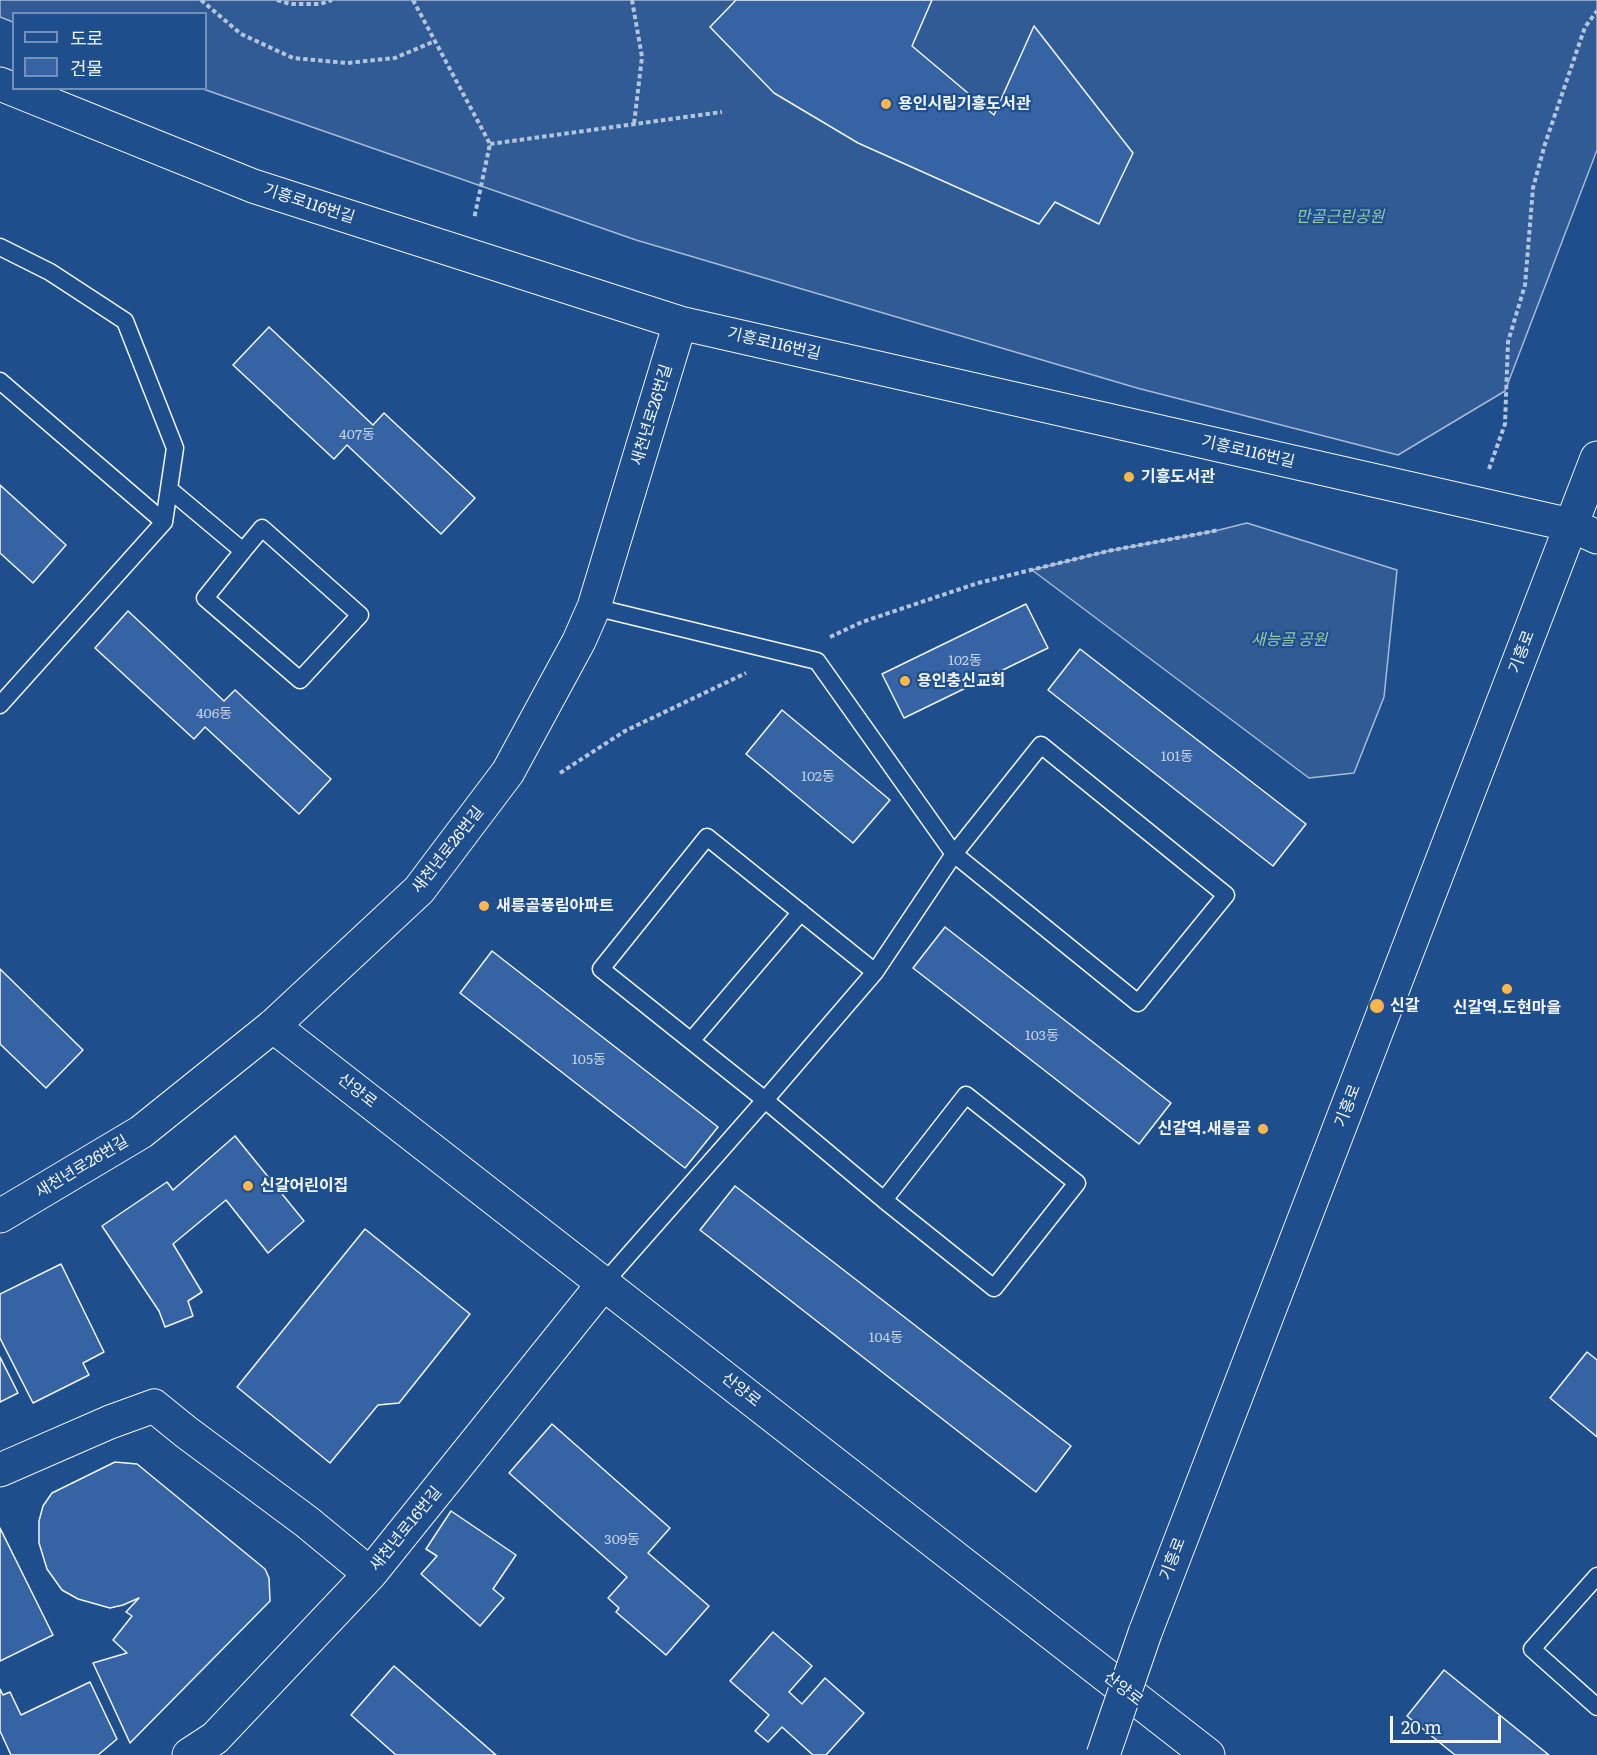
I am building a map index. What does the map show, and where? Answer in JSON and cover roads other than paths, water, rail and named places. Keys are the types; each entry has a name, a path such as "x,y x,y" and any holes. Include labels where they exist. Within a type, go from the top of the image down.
{"street":[{"name":"기흥로116번길","path":"15,90 254,186 680,323 1478,504 1584,531"},
{"name":"새천년로26번길","path":"0,1216 141,1132 273,1026 419,890 508,772 579,641 594,607 680,323"},
{"name":"기흥로","path":"1103,1755 1145,1633 1584,531 1597,458"},
{"name":"산양로","path":"273,1026 1208,1755"},
{"name":"새천년로16번길","path":"189,1755 215,1738 370,1574 604,1283"},
{"path":"0,1470 110,1422 154,1406 307,1522 370,1574"}],"lane":[{"path":"0,247 50,272 125,321 176,448 164,522 0,705"},
{"path":"0,381 164,522"},
{"path":"169,489 243,551"},
{"path":"262,528 360,615 300,680 205,598 243,551 262,528"},
{"path":"594,607 817,661 954,854 1138,1003 1226,895 1041,745 954,854 875,972 604,1283"},
{"path":"875,972 707,837 602,969 765,1100 884,1200 994,1288 1077,1183 966,1095 884,1200"},
{"path":"692,1041 801,912"},
{"path":"1597,1576 1532,1649 1597,1707"}],"place":[{"name":"용인시립기흥도서관","path":"886,104"},
{"name":"기흥도서관","path":"1129,477"},
{"name":"용인충신교회","path":"905,681"},
{"name":"새릉골풍림아파트","path":"484,906"},
{"name":"신갈역.도현마을","path":"1507,989"},
{"name":"신갈","path":"1377,1006"},
{"name":"신갈역.새릉골","path":"1263,1129"},
{"name":"신갈어린이집","path":"248,1186"}],"park label":[{"name":"만골근린공원","path":"1340,217"},
{"name":"새능골 공원","path":"1289,640"}]}
